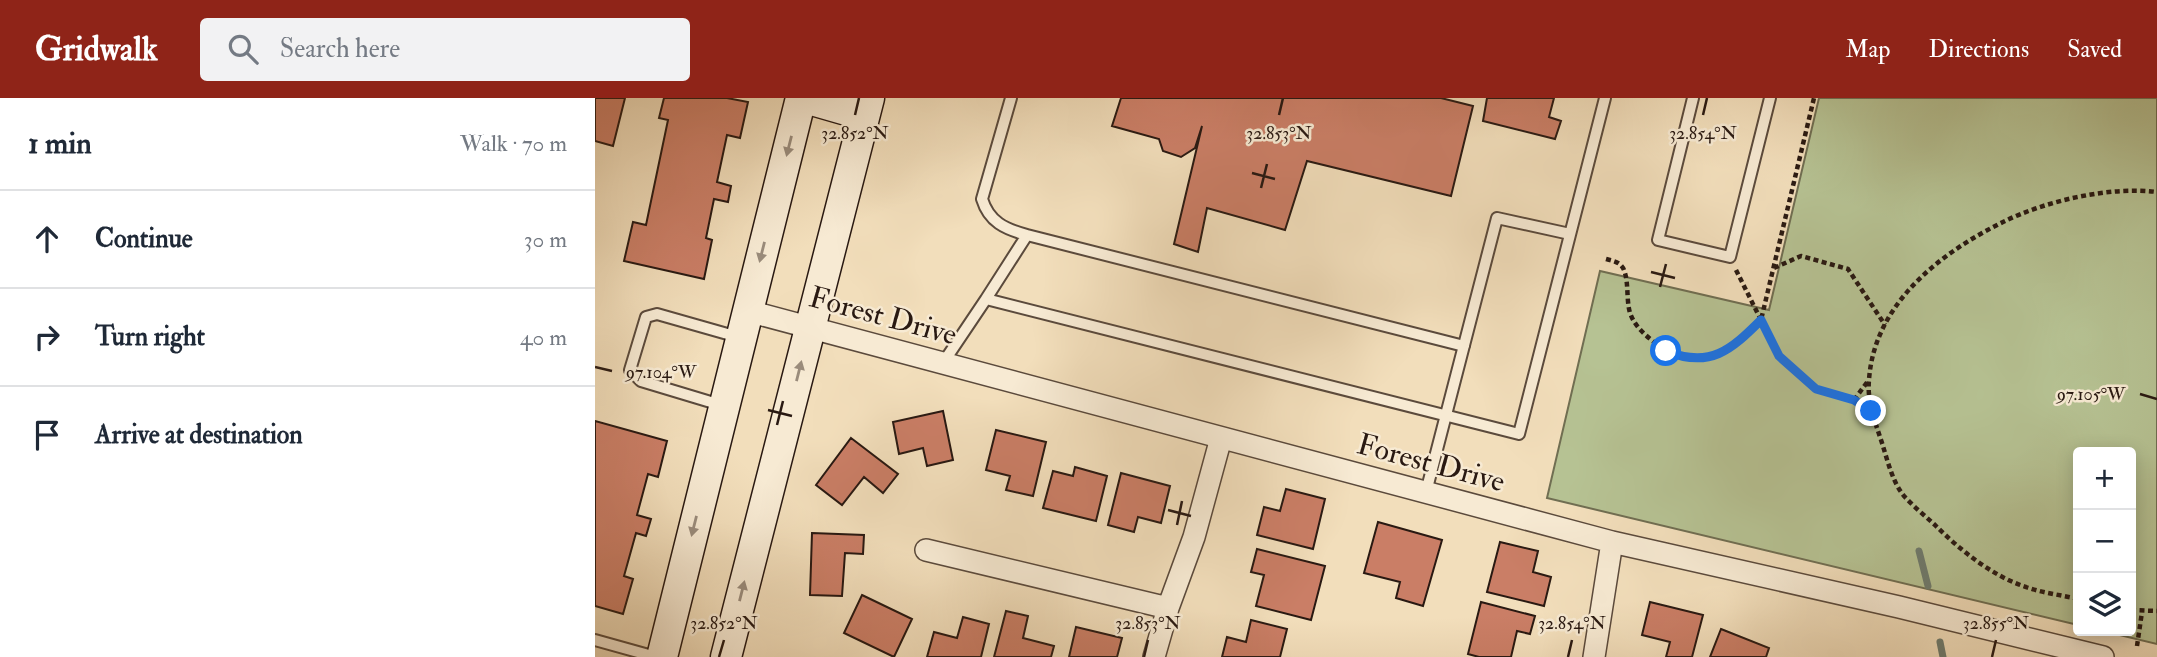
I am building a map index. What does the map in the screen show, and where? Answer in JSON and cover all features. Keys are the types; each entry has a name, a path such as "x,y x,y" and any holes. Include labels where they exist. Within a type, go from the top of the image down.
{"main road":[{"path":"659,657 803,98 867,107 726,657"}],"street":[{"name":"Forest Drive","path":"744,324 810,327 1612,542 1899,607 2103,657"},
{"path":"1154,657 1168,608 1194,537 1221,438"},
{"path":"1594,657 1612,542"},
{"path":"926,550 1168,608"}],"lane":[{"path":"1011,98 982,199 986,211 1006,229 1464,346"},
{"path":"986,299 1519,433 1605,98"},
{"path":"1693,98 1658,240 1730,257 1770,98"},
{"path":"1426,492 1497,218 1570,234"},
{"path":"943,363 1027,235"},
{"path":"725,407 641,382 630,370 646,317 657,314 744,324"},
{"path":"595,640 659,657"}],"path":[{"path":"1606,260 1619,263 1624,269 1630,312 1637,327 1666,351 1683,358 1701,359 1718,355 1738,344 1761,320 1814,98"},
{"path":"2073,598 2027,588 2008,580 1956,546 1904,495 1894,479 1871,411 1869,381 1876,344 1906,293 1927,269 1972,237 2028,210 2088,195 2157,192"},
{"path":"1773,268 1801,256 1848,269 1885,325"},
{"path":"1730,257 1779,356 1816,389 1854,400 1871,411"},
{"path":"1854,400 1869,381"},
{"path":"2136,611 2157,611"},
{"path":"2137,646 2141,612"}],"green space":[{"path":"1819,98 2157,98 2157,644 2124,636 2136,636 2136,447 2073,447 2073,624 1547,498 1600,271 1769,310"}],"building":[{"path":"595,98 625,98 613,146 595,141"},
{"path":"664,98 727,98 748,102 740,138 727,135 717,182 731,186 728,202 714,199 706,238 712,240 704,279 624,261 633,222 646,225 668,120 659,118"},
{"path":"1121,98 1441,98 1473,106 1451,196 1307,161 1285,230 1207,208 1198,252 1174,244 1202,126 1195,148 1181,157 1163,151 1159,139 1112,126"},
{"path":"1487,98 1554,98 1549,117 1561,121 1555,139 1483,121"},
{"path":"943,411 953,460 927,466 923,448 899,454 893,422"},
{"path":"595,421 667,441 658,477 648,474 637,515 651,519 646,536 636,533 624,576 633,579 623,614 595,606"},
{"path":"996,430 1046,442 1033,496 1006,490 1010,476 986,470"},
{"path":"851,438 898,474 883,493 864,477 842,505 816,485"},
{"path":"1075,467 1107,476 1096,521 1043,508 1053,471 1073,476"},
{"path":"1121,473 1170,486 1161,523 1138,517 1134,532 1108,525"},
{"path":"1286,489 1325,499 1313,549 1257,535 1264,507 1280,511"},
{"path":"1378,522 1442,540 1423,606 1396,598 1400,582 1364,573"},
{"path":"812,533 864,535 863,554 845,553 842,596 810,595"},
{"path":"1500,542 1538,551 1533,572 1551,577 1544,606 1487,592"},
{"path":"1257,549 1325,566 1311,620 1256,606 1264,575 1251,572"},
{"path":"862,595 912,619 894,657 844,633"},
{"path":"1481,602 1535,616 1530,634 1517,631 1511,657 1479,657 1468,654"},
{"path":"1650,602 1703,615 1692,657 1666,657 1670,642 1642,635"},
{"path":"1006,611 1028,616 1023,638 1054,646 1051,657 994,657"},
{"path":"963,617 989,624 981,657 927,657 934,632 957,638"},
{"path":"1251,620 1287,629 1280,657 1222,657 1227,637 1246,642"},
{"path":"1076,627 1122,638 1117,657 1069,657"},
{"path":"1721,629 1769,648 1766,657 1710,657"}],"waterway":[{"path":"1919,551 1928,586"},
{"path":"1940,642 1943,657"}],"route":[{"path":"1666,351 1683,358 1701,359 1718,355 1738,344 1761,320 1779,356 1816,389 1854,400 1871,411"}]}
